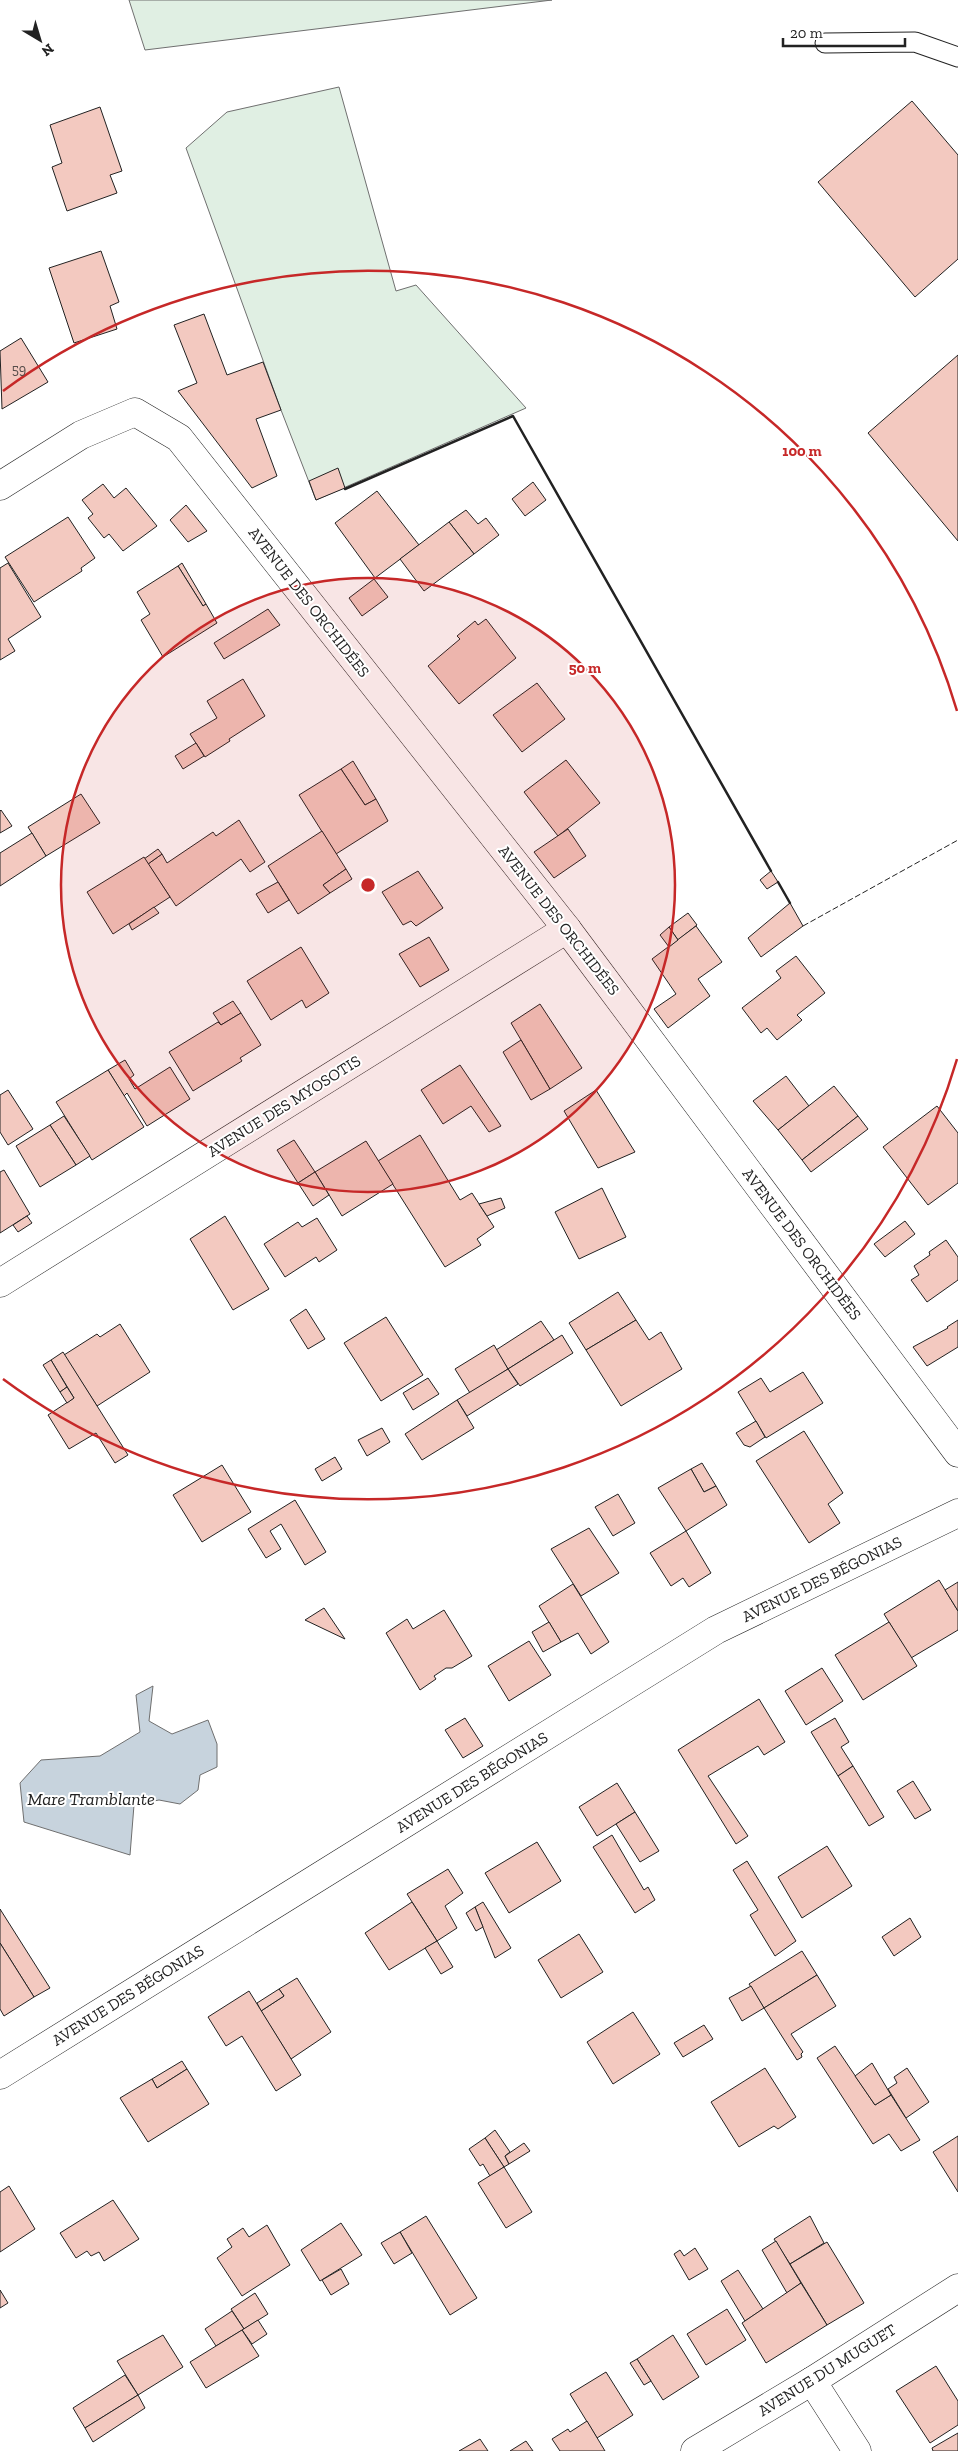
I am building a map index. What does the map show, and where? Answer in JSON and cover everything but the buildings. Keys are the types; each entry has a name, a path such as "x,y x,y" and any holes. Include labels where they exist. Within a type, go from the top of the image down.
{"street":[{"name":"AVENUE DES ORCHIDÉES","path":"0,486 81,435 135,412 179,438 567,929 958,1453"},
{"name":"AVENUE DES MYOSOTIS","path":"0,1283 567,929"},
{"name":"AVENUE DES BÉGONIAS","path":"0,2075 716,1630 958,1513"},
{"name":"AVENUE DU MUGUET","path":"695,2451 958,2288"},
{"path":"812,2380 857,2451"}],"lane":[{"path":"825,43 915,42 958,57"}],"green space":[{"path":"129,0 552,0 145,50"},
{"path":"339,87 396,291 416,285 526,408 316,500 281,410 186,148 227,112"}],"water":[{"name":"Mare Tramblante","path":"153,1686 149,1721 172,1734 208,1720 217,1744 217,1767 200,1775 198,1790 180,1804 159,1800 134,1805 130,1855 24,1822 20,1783 41,1760 100,1756 140,1732 136,1695"}],"fence":[{"path":"803,926 958,840"}],"wall":[{"path":"345,489 513,416 771,871"},
{"path":"778,882 790,903"}]}
